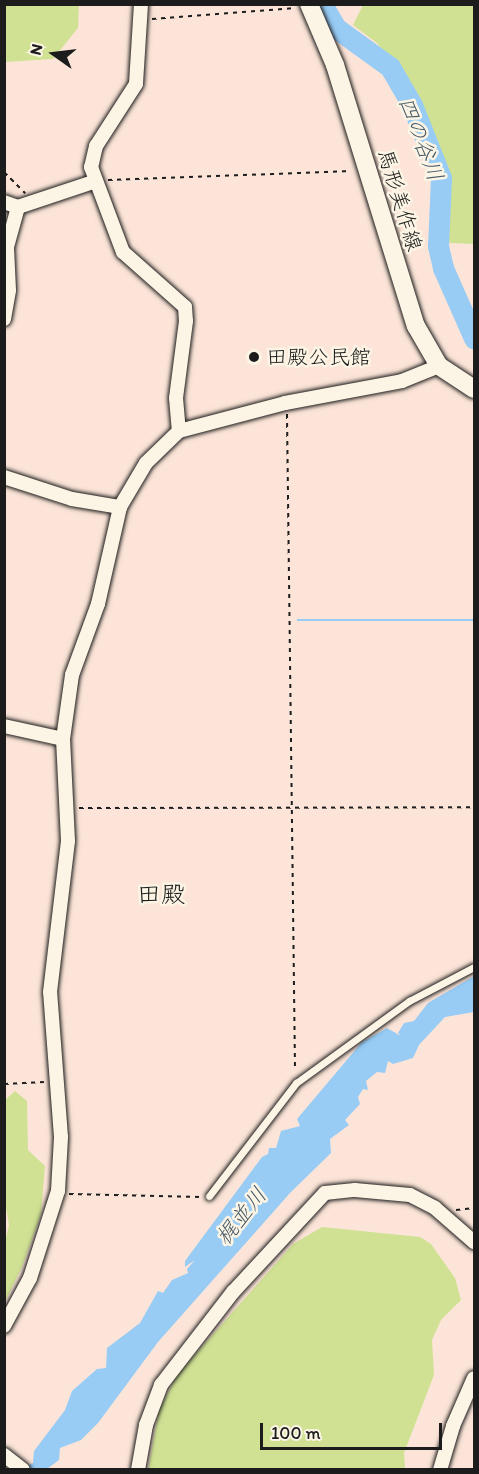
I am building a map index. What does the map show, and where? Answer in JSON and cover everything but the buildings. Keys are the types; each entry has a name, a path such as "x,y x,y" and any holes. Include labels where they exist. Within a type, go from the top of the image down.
{"main road":[{"name":"馬形美作線","path":"306,5 335,65 416,326 439,366 474,389"}],"street":[{"path":"141,4 136,84 92,154 96,181 123,252 185,307 186,321 176,398 179,431"},
{"path":"4,319 9,290 7,247 17,203 96,181"},
{"path":"4,1326 30,1278 58,1191 61,1137 50,992 68,841 63,739 72,675 101,594 120,507 146,463 179,431 285,403 402,381 439,366"},
{"path":"4,477 72,499 120,507"},
{"path":"4,726 63,739"},
{"path":"138,1470 146,1425 161,1385 233,1292 325,1193 355,1190 410,1196 435,1208 474,1242"},
{"path":"440,1470 453,1426 474,1378"},
{"path":"8,1458 23,1470"}],"lane":[{"path":"209,1196 296,1083 409,1001 474,967"}],"path":[{"path":"140,20 306,5"},
{"path":"96,181 366,170"},
{"path":"4,172 17,203"},
{"path":"285,403 296,1083"},
{"path":"67,808 474,807"},
{"path":"4,1084 56,1080"},
{"path":"58,1191 128,1197 209,1196"}],"green space":[{"path":"5,4 79,5 78,28 53,59 5,62"},
{"path":"363,5 474,5 474,244 450,243 443,231 446,194 442,166 401,73 377,43 353,25"},
{"path":"15,1091 27,1101 28,1150 45,1166 41,1214 22,1267 5,1302 5,1242 9,1225 4,1196 5,1100"},
{"path":"322,1227 420,1237 431,1244 455,1278 461,1300 441,1320 432,1340 434,1375 404,1453 405,1469 148,1470 159,1410 177,1375 293,1244"}],"water":[{"path":"297,619 474,619 474,621 297,621"},
{"name":"梶並川","path":"474,976 474,1012 445,1017 419,1045 413,1058 393,1064 388,1061 385,1073 377,1072 366,1081 368,1090 363,1089 358,1097 360,1104 345,1120 349,1125 330,1139 331,1153 290,1193 158,1342 98,1423 81,1440 60,1448 59,1460 47,1469 18,1470 33,1463 34,1451 65,1410 72,1391 97,1369 106,1368 107,1348 140,1323 158,1291 163,1293 172,1280 188,1273 187,1269 195,1260 185,1267 185,1261 262,1157 268,1154 269,1148 276,1148 281,1131 300,1126 297,1119 362,1042 387,1028 401,1036 398,1033 404,1023 414,1021 428,1003"}],"waterway":[{"name":"四の谷川","path":"322,4 336,28 390,67 412,105 441,178 438,246 443,268 474,338"}],"place":[{"name":"田殿公民館","path":"254,357"}],"district":[{"name":"田殿","path":"161,894"}]}
